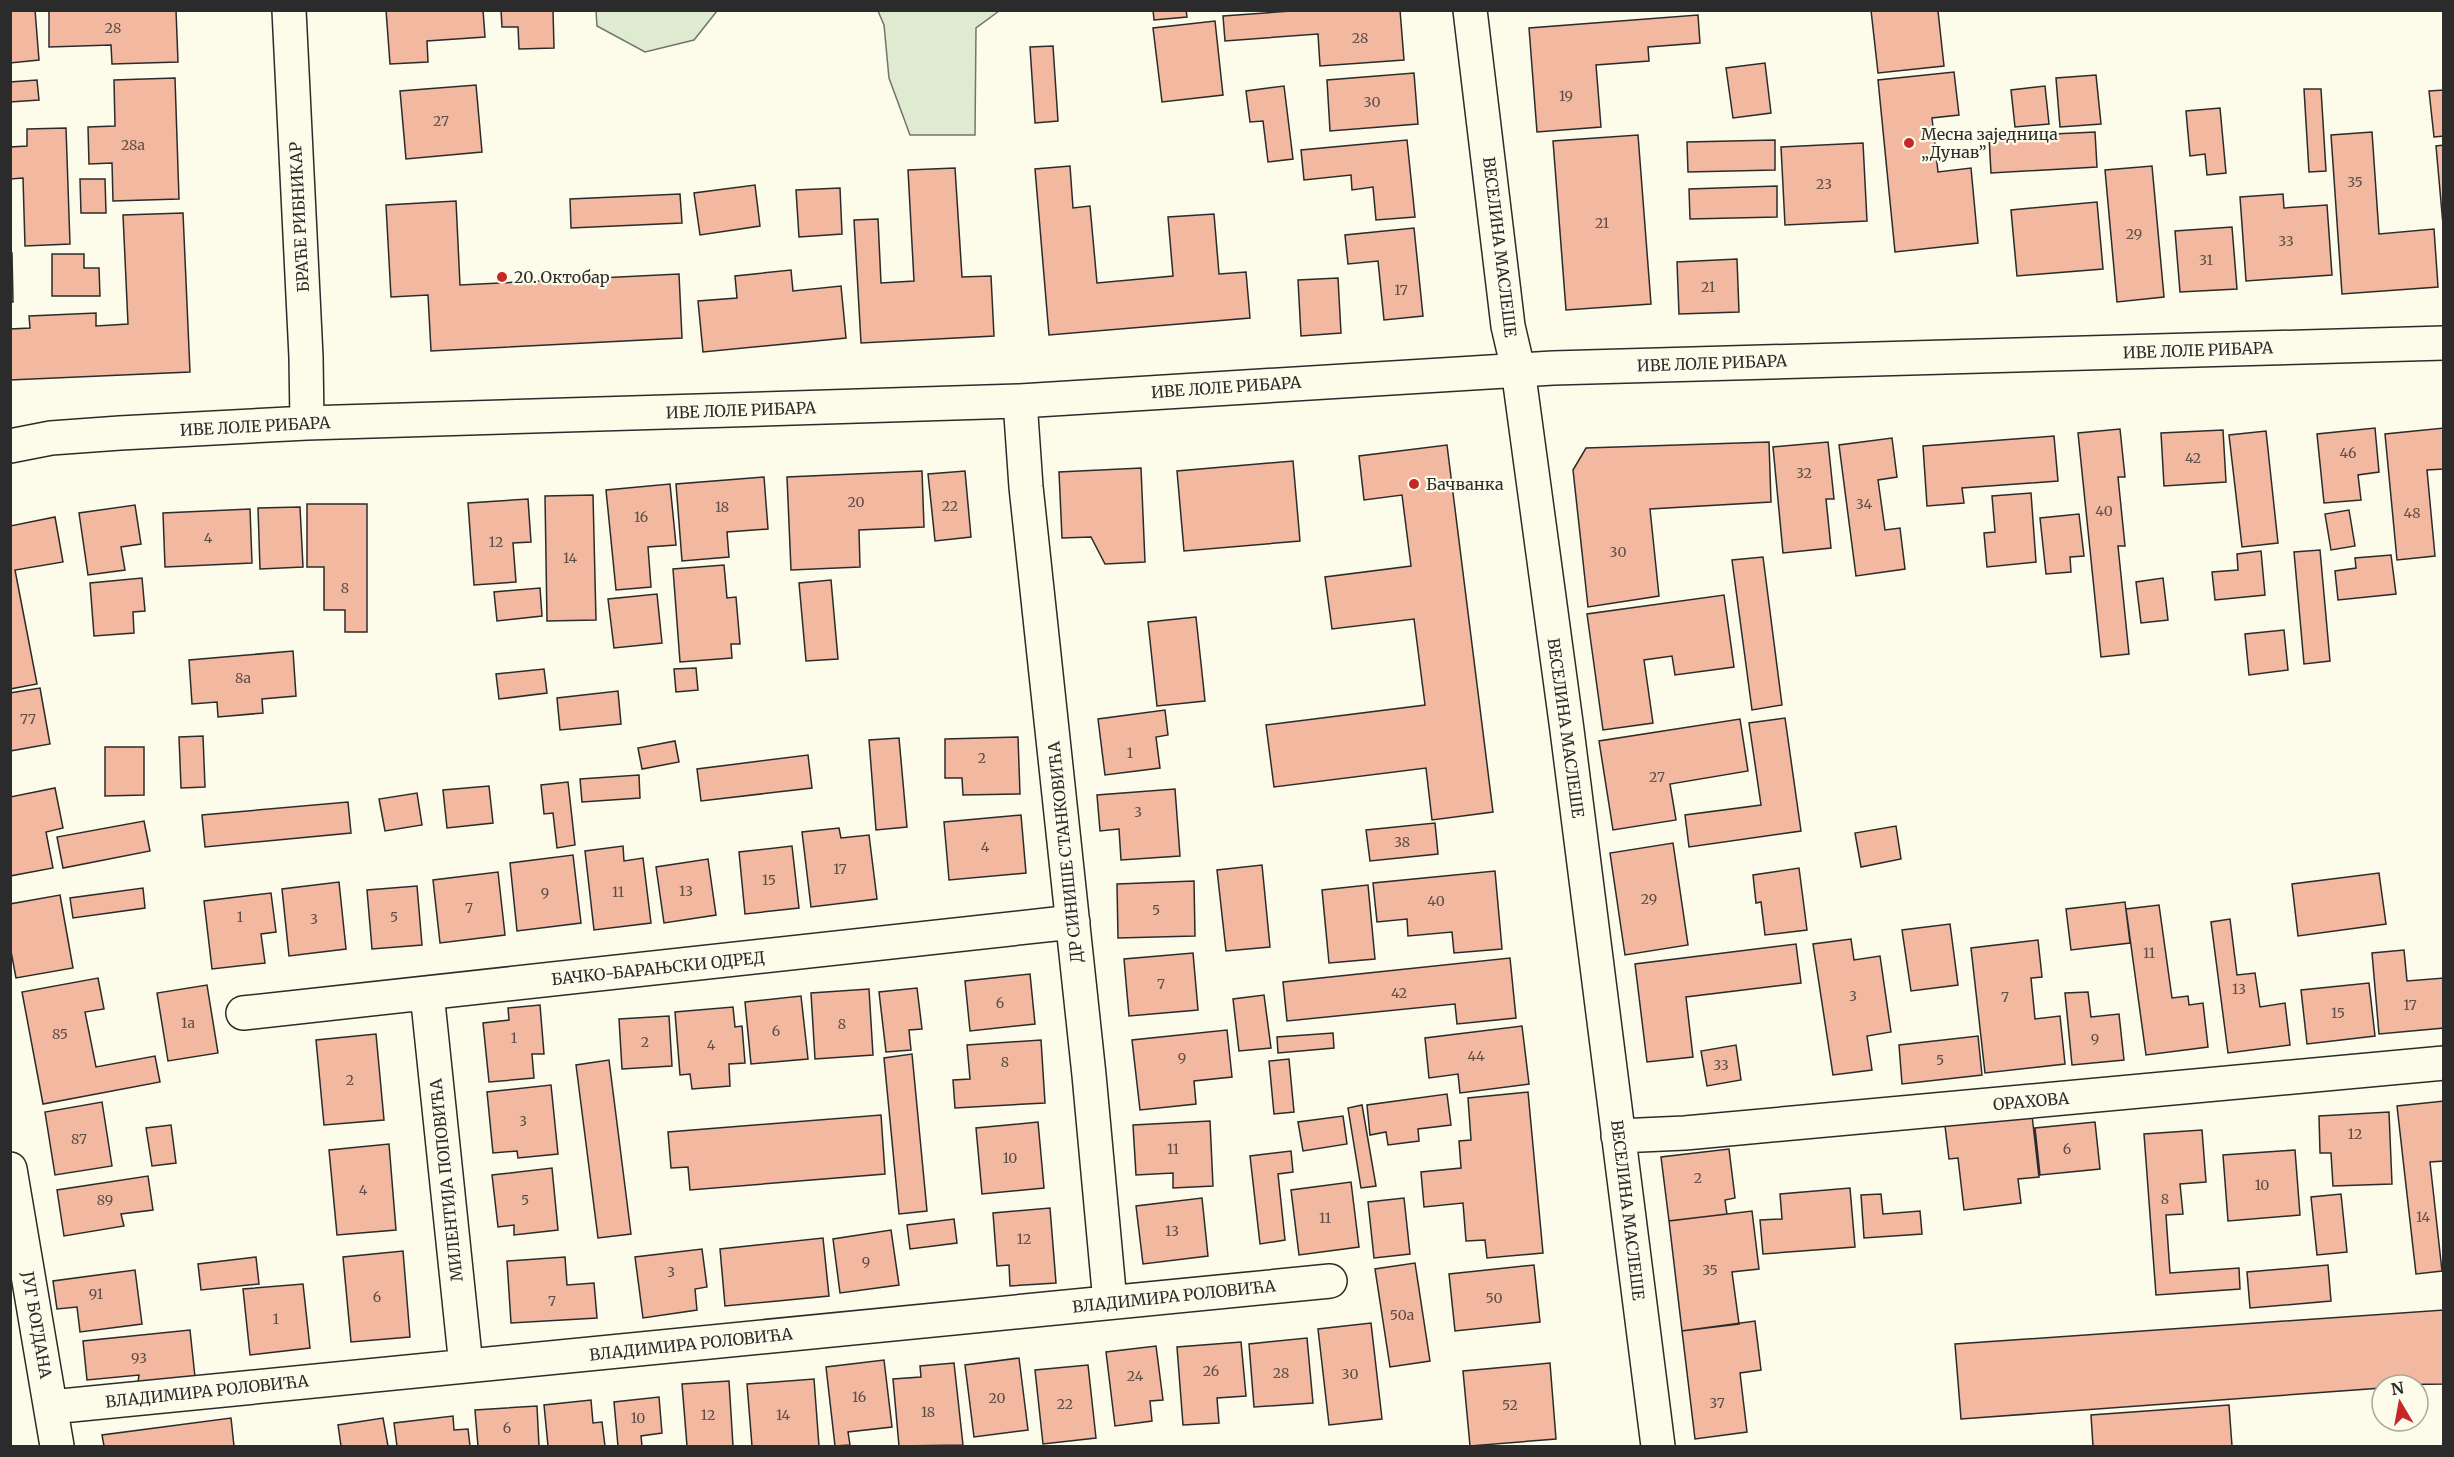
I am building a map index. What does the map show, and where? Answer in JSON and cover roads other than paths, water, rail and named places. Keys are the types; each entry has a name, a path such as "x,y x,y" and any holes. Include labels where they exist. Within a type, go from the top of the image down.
{"street":[{"name":"БРАЋЕ РИБНИКАР","path":"289,10 306,357 307,423"},
{"name":"ВЕСЕЛИНА МАСЛЕШЕ","path":"1470,10 1507,317 1518,369 1567,730 1658,1446"},
{"name":"ИВЕ ЛОЛЕ РИБАРА","path":"10,446 51,438 307,423 1020,401 1518,369 2444,343"},
{"name":"ДР СИНИШЕ СТАНКОВИЋА","path":"1020,401 1027,498 1073,922 1110,1302"},
{"name":"БАЧКО-БАРАЊСКИ ОДРЕД","path":"243,1013 1073,922"},
{"name":"МИЛЕНТИЈА ПОПОВИЋА","path":"427,993 466,1366"},
{"name":"ОРАХОВА","path":"1618,1136 1697,1132 2444,1063"},
{"name":"ЈУГ БОГДАНА","path":"10,1169 57,1446"},
{"name":"ВЛАДИМИРА РОЛОВИЋА","path":"51,1407 1330,1281"}],"place":[{"name":"Месна заједница „Дунав”","path":"1909,143"},
{"name":"20. Октобар","path":"502,277"},
{"name":"Бачванка","path":"1414,484"}]}
